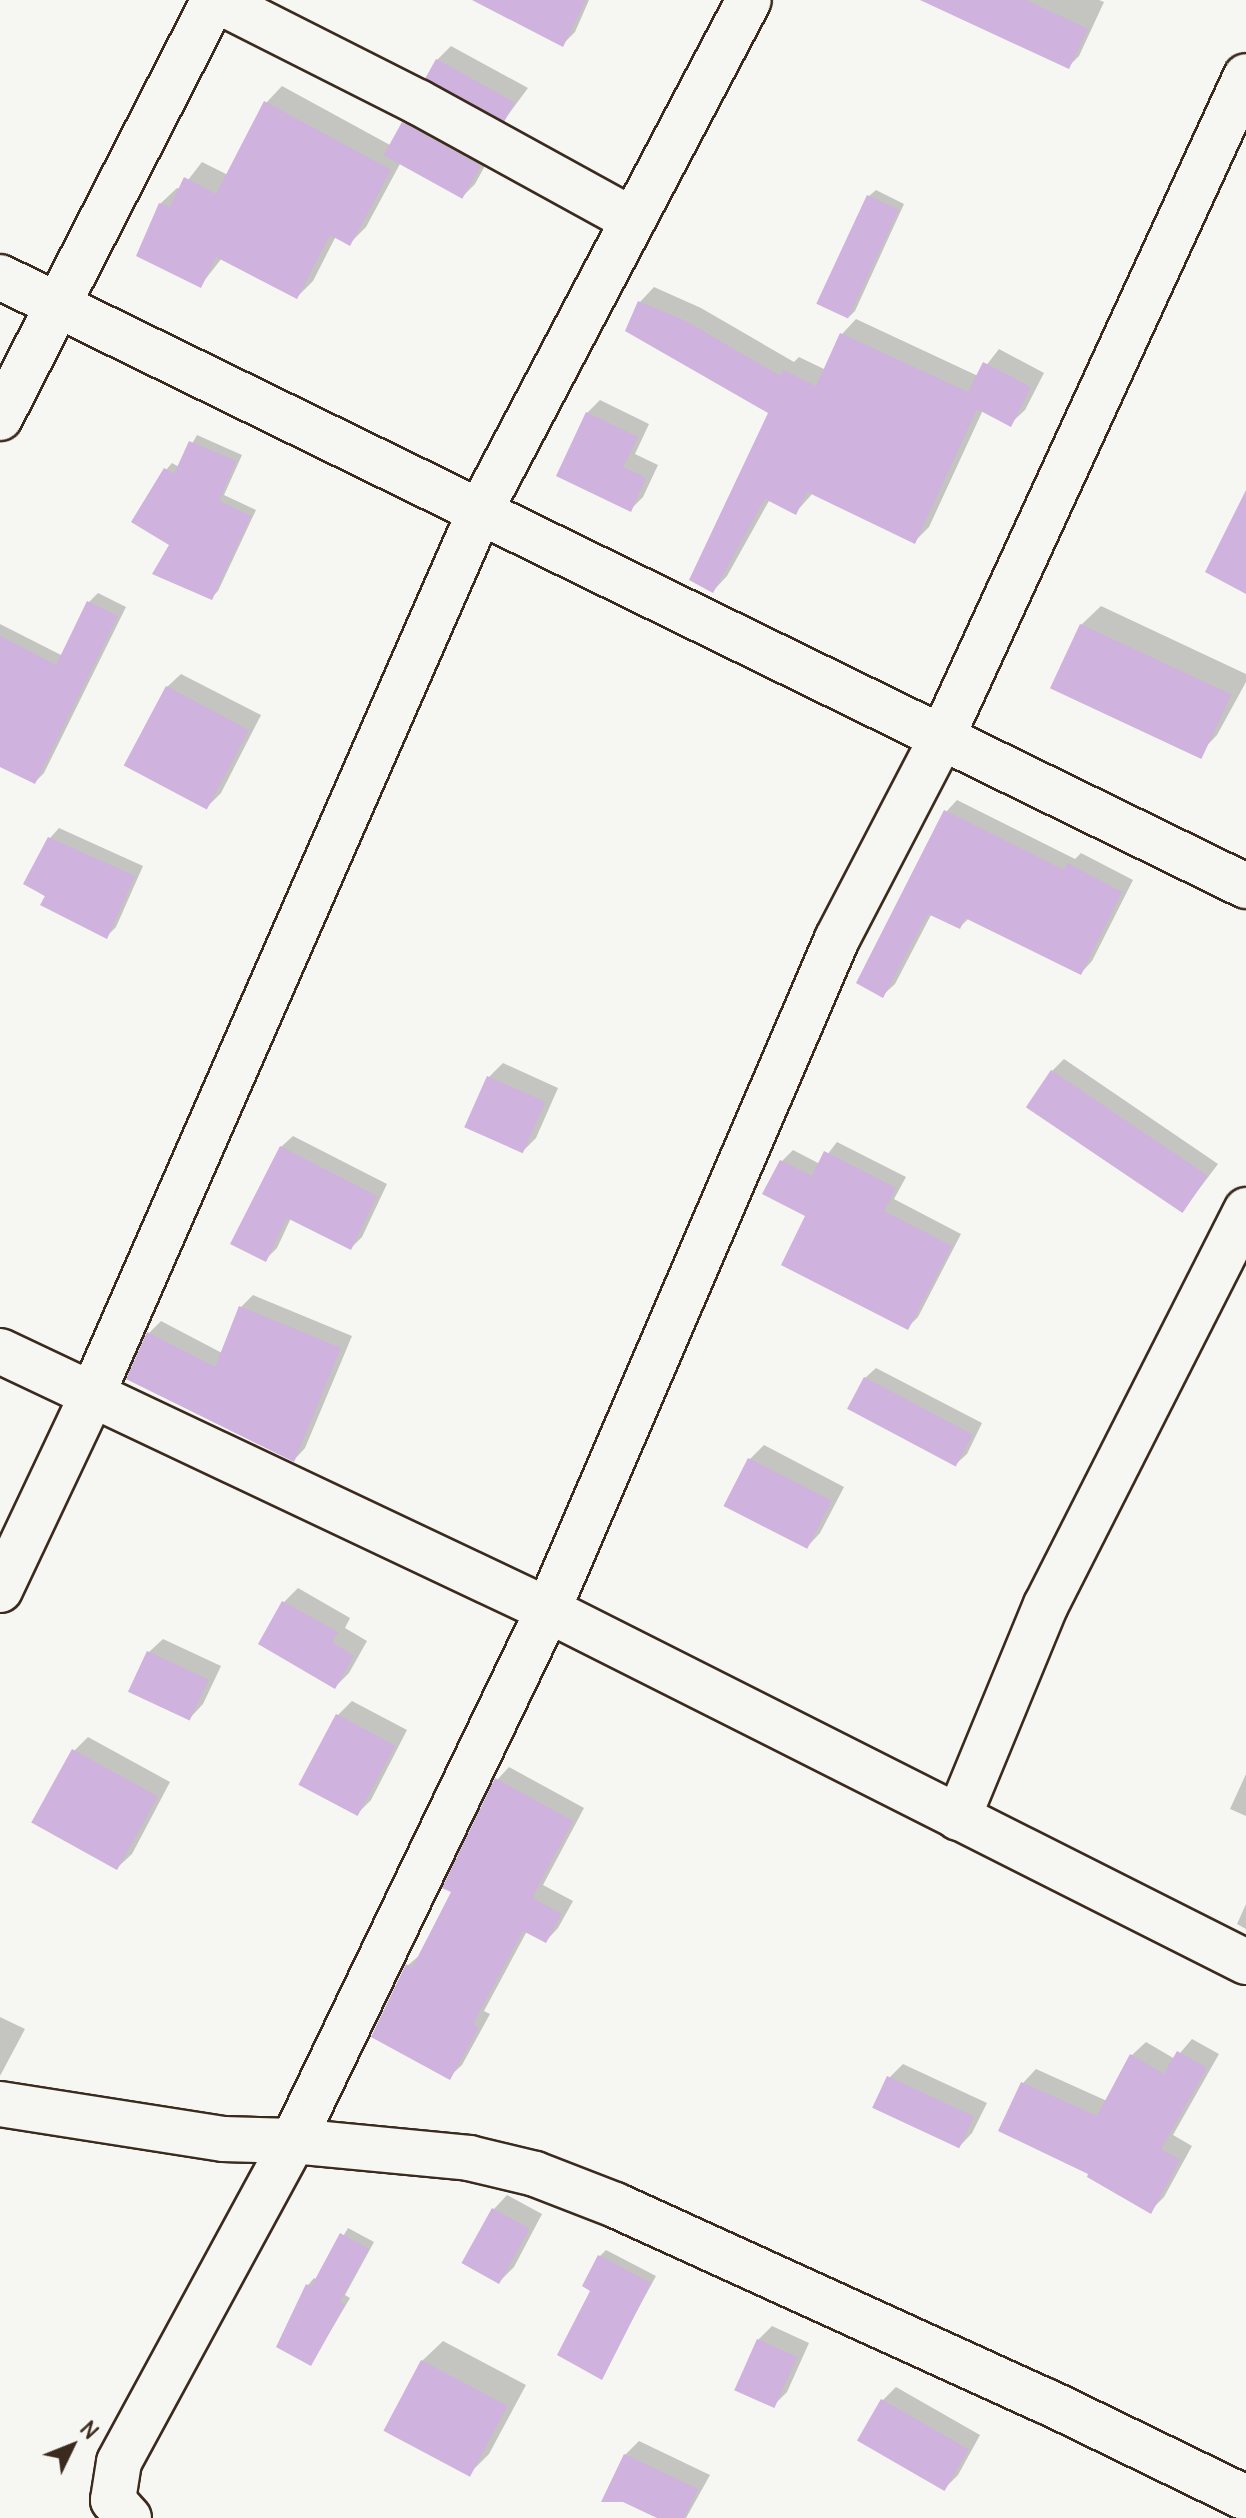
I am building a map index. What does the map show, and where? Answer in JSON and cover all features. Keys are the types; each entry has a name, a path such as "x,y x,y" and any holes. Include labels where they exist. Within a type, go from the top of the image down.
{"street":[{"path":"0,418 215,0 418,102 633,220"},
{"path":"0,1590 92,1395 480,511 749,0"},
{"path":"129,2518 113,2500 119,2462 293,2141 548,1610 837,939 943,735 1246,76"},
{"path":"0,277 943,735 1246,886"},
{"path":"958,1818 1046,1605 1246,1210"},
{"path":"0,1351 548,1610 1246,1962"},
{"path":"0,2104 223,2139 293,2141 469,2158 548,2179 615,2205 1046,2401 1246,2498"}],"building":[{"path":"472,0 586,0 563,47"},
{"path":"920,0 1026,0 1088,29 1069,69"},
{"path":"436,59 515,103 504,122 425,78"},
{"path":"264,101 391,170 350,246 330,235 297,299 216,257 201,288 136,256 159,203 170,207 184,177 216,194"},
{"path":"402,122 481,166 462,199 384,155"},
{"path":"867,195 899,210 848,319 816,304"},
{"path":"638,301 686,321 780,376 783,370 816,386 840,333 968,392 983,362 1031,387 1011,427 977,409 915,544 807,492 796,515 765,499 713,593 689,580 768,413 625,331"},
{"path":"586,412 638,437 623,467 646,478 631,512 556,476"},
{"path":"189,441 236,461 219,501 251,516 212,600 152,574 169,545 131,522 164,468 174,474"},
{"path":"1246,490 1246,594 1205,572"},
{"path":"87,601 118,616 35,784 0,767 0,636 56,665"},
{"path":"1080,624 1231,695 1201,759 1050,688"},
{"path":"166,686 249,730 207,810 124,765"},
{"path":"944,810 1064,870 1067,863 1122,892 1081,975 965,918 960,929 928,914 883,998 856,983"},
{"path":"48,837 135,876 107,939 40,905 45,896 23,884"},
{"path":"1051,1070 1208,1176 1183,1213 1026,1107"},
{"path":"487,1076 545,1102 523,1153 464,1127"},
{"path":"280,1146 377,1196 351,1250 287,1218 266,1262 230,1244"},
{"path":"824,1151 896,1188 884,1211 952,1246 908,1330 781,1265 805,1216 762,1194 780,1160 812,1176"},
{"path":"239,1306 341,1348 294,1462 126,1379 147,1332 215,1367"},
{"path":"864,1377 973,1435 956,1467 847,1409"},
{"path":"748,1458 832,1501 807,1549 723,1506"},
{"path":"282,1601 338,1632 332,1642 354,1656 335,1689 258,1644"},
{"path":"147,1651 209,1680 190,1721 128,1692"},
{"path":"336,1714 395,1745 358,1816 298,1785"},
{"path":"72,1749 158,1797 117,1870 31,1822"},
{"path":"495,1778 573,1821 532,1898 562,1914 546,1943 523,1931 473,2024 479,2027 450,2080 371,2037 406,1964 412,1968 451,1892 442,1888"},
{"path":"1177,2051 1207,2068 1161,2149 1180,2160 1151,2214 1087,2177 1088,2174 998,2131 1021,2082 1097,2116 1130,2054 1164,2074"},
{"path":"887,2076 974,2117 959,2148 872,2108"},
{"path":"492,2208 530,2229 499,2284 461,2263"},
{"path":"340,2233 369,2249 340,2302 345,2305 311,2366 276,2347 306,2284 311,2287"},
{"path":"598,2255 651,2283 602,2380 557,2355 590,2291 582,2286"},
{"path":"757,2339 797,2357 774,2408 734,2390"},
{"path":"421,2360 508,2406 470,2477 383,2431"},
{"path":"881,2399 968,2450 944,2491 857,2441"},
{"path":"624,2454 698,2489 684,2518 657,2518 623,2502 601,2502"}]}
